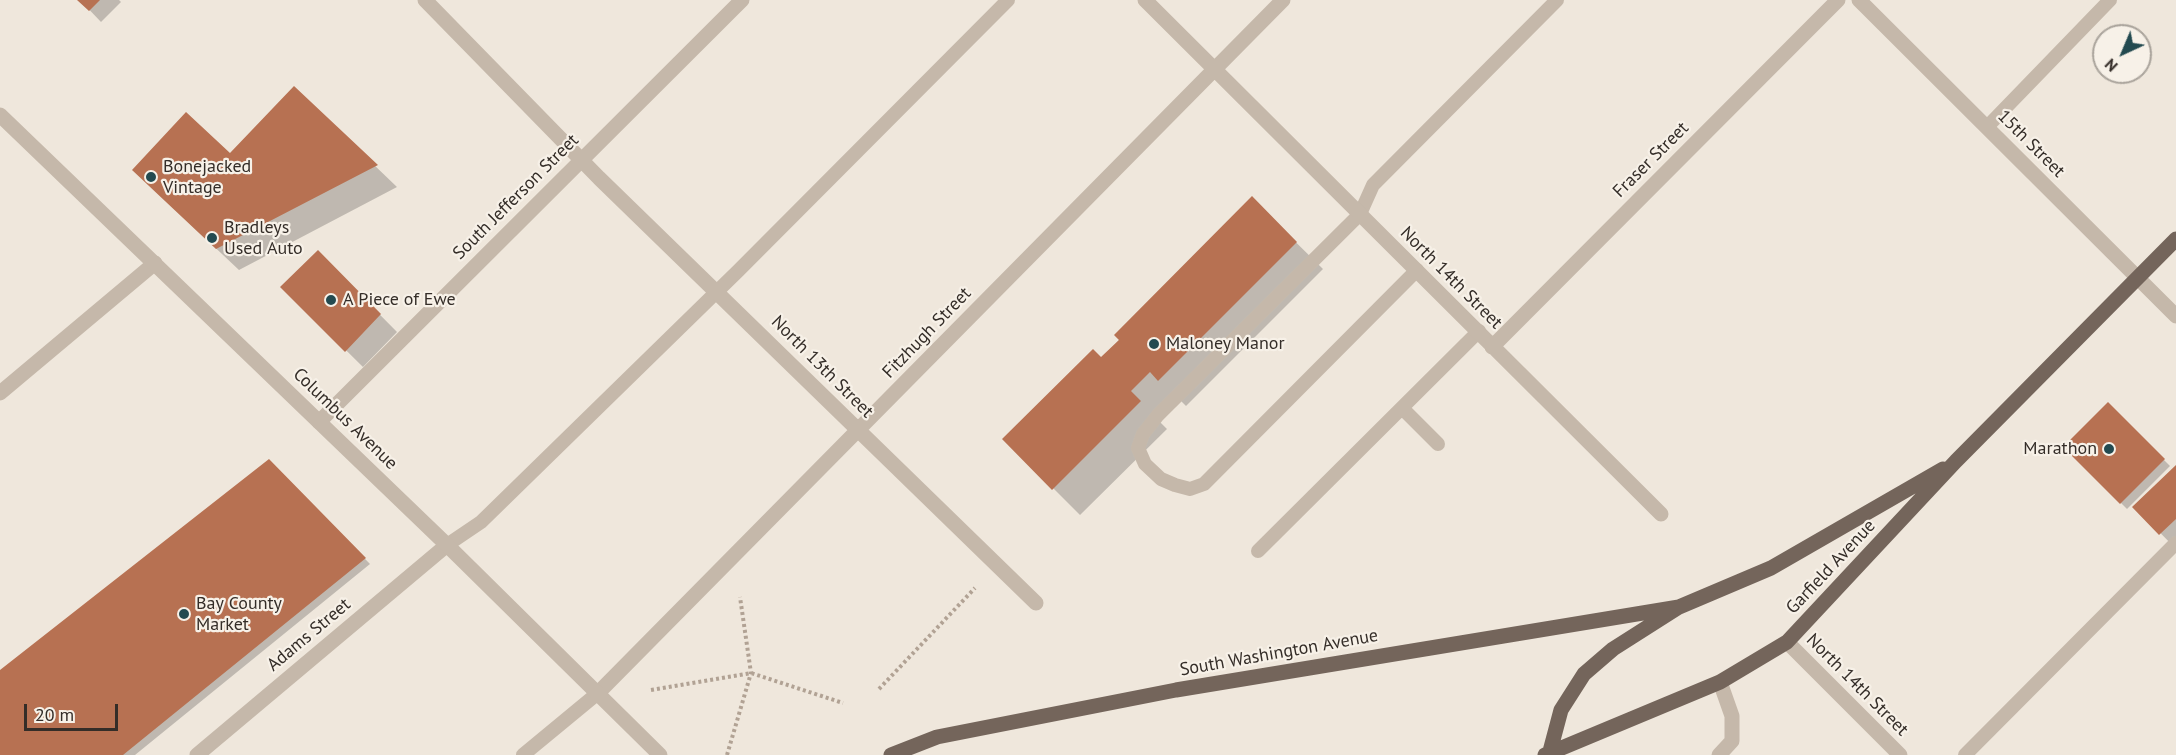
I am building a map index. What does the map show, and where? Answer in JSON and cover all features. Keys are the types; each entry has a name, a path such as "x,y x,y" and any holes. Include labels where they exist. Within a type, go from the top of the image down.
{"main road":[{"name":"Garfield Avenue","path":"1547,755 1720,682 1787,642 1956,461 2176,239"},
{"name":"Garfield Avenue","path":"1678,607 1771,568 1956,461"},
{"name":"South Washington Avenue","path":"891,755 937,737 1176,690 1678,607"},
{"path":"1547,755 1561,710 1584,675 1613,649 1678,607"}],"street":[{"name":"North 13th Street","path":"425,0 582,158 1036,603"},
{"name":"South Jefferson Street","path":"319,422 742,0"},
{"name":"North 14th Street","path":"1145,0 1661,514"},
{"name":"Fitzhugh Street","path":"598,693 1283,0"},
{"name":"Fraser Street","path":"1492,347 1838,0"},
{"name":"15th Street","path":"1859,0 2176,316"},
{"name":"Columbus Avenue","path":"0,115 447,545 660,755"},
{"path":"0,393 155,263"},
{"name":"Adams Street","path":"197,755 447,545"},
{"name":"North 14th Street","path":"1787,642 1900,755"},
{"path":"1719,755 1732,741 1732,716 1720,682"}],"lane":[{"path":"447,545 481,522 717,291 1008,0"},
{"path":"1417,270 1204,484 1190,489 1175,485 1161,478 1145,464 1138,448 1143,434 1158,415 1360,214 1373,184 1557,0"},
{"path":"1987,127 2110,0"},
{"path":"1258,551 1479,332"},
{"path":"1402,408 1438,444"},
{"path":"1965,755 2176,543"},
{"path":"523,755 598,693"}],"path":[{"path":"879,689 975,588"},
{"path":"727,755 751,673 740,597"},
{"path":"651,690 751,673 843,703"}],"building":[{"path":"77,0 100,0 89,11"},
{"path":"294,86 378,165 216,249 132,170 186,112 230,153"},
{"name":"Maloney Manor","path":"1252,196 1297,242 1158,381 1150,372 1131,391 1141,401 1052,490 1002,439 1093,349 1101,357 1119,340 1114,335"},
{"name":"A Piece of Ewe","path":"318,250 381,314 345,352 280,287"},
{"path":"2108,402 2165,459 2120,504 2063,447"},
{"name":"Bay County Market","path":"269,459 366,558 123,755 0,755 0,670"},
{"path":"2176,465 2176,519 2159,535 2132,507"}],"place":[{"name":"Bonejacked Vintage","path":"151,177"},
{"name":"Bradleys Used Auto","path":"212,238"},
{"name":"A Piece of Ewe","path":"331,300"},
{"name":"Maloney Manor","path":"1154,344"},
{"name":"Marathon","path":"2109,449"},
{"name":"Bay County Market","path":"184,614"}]}
